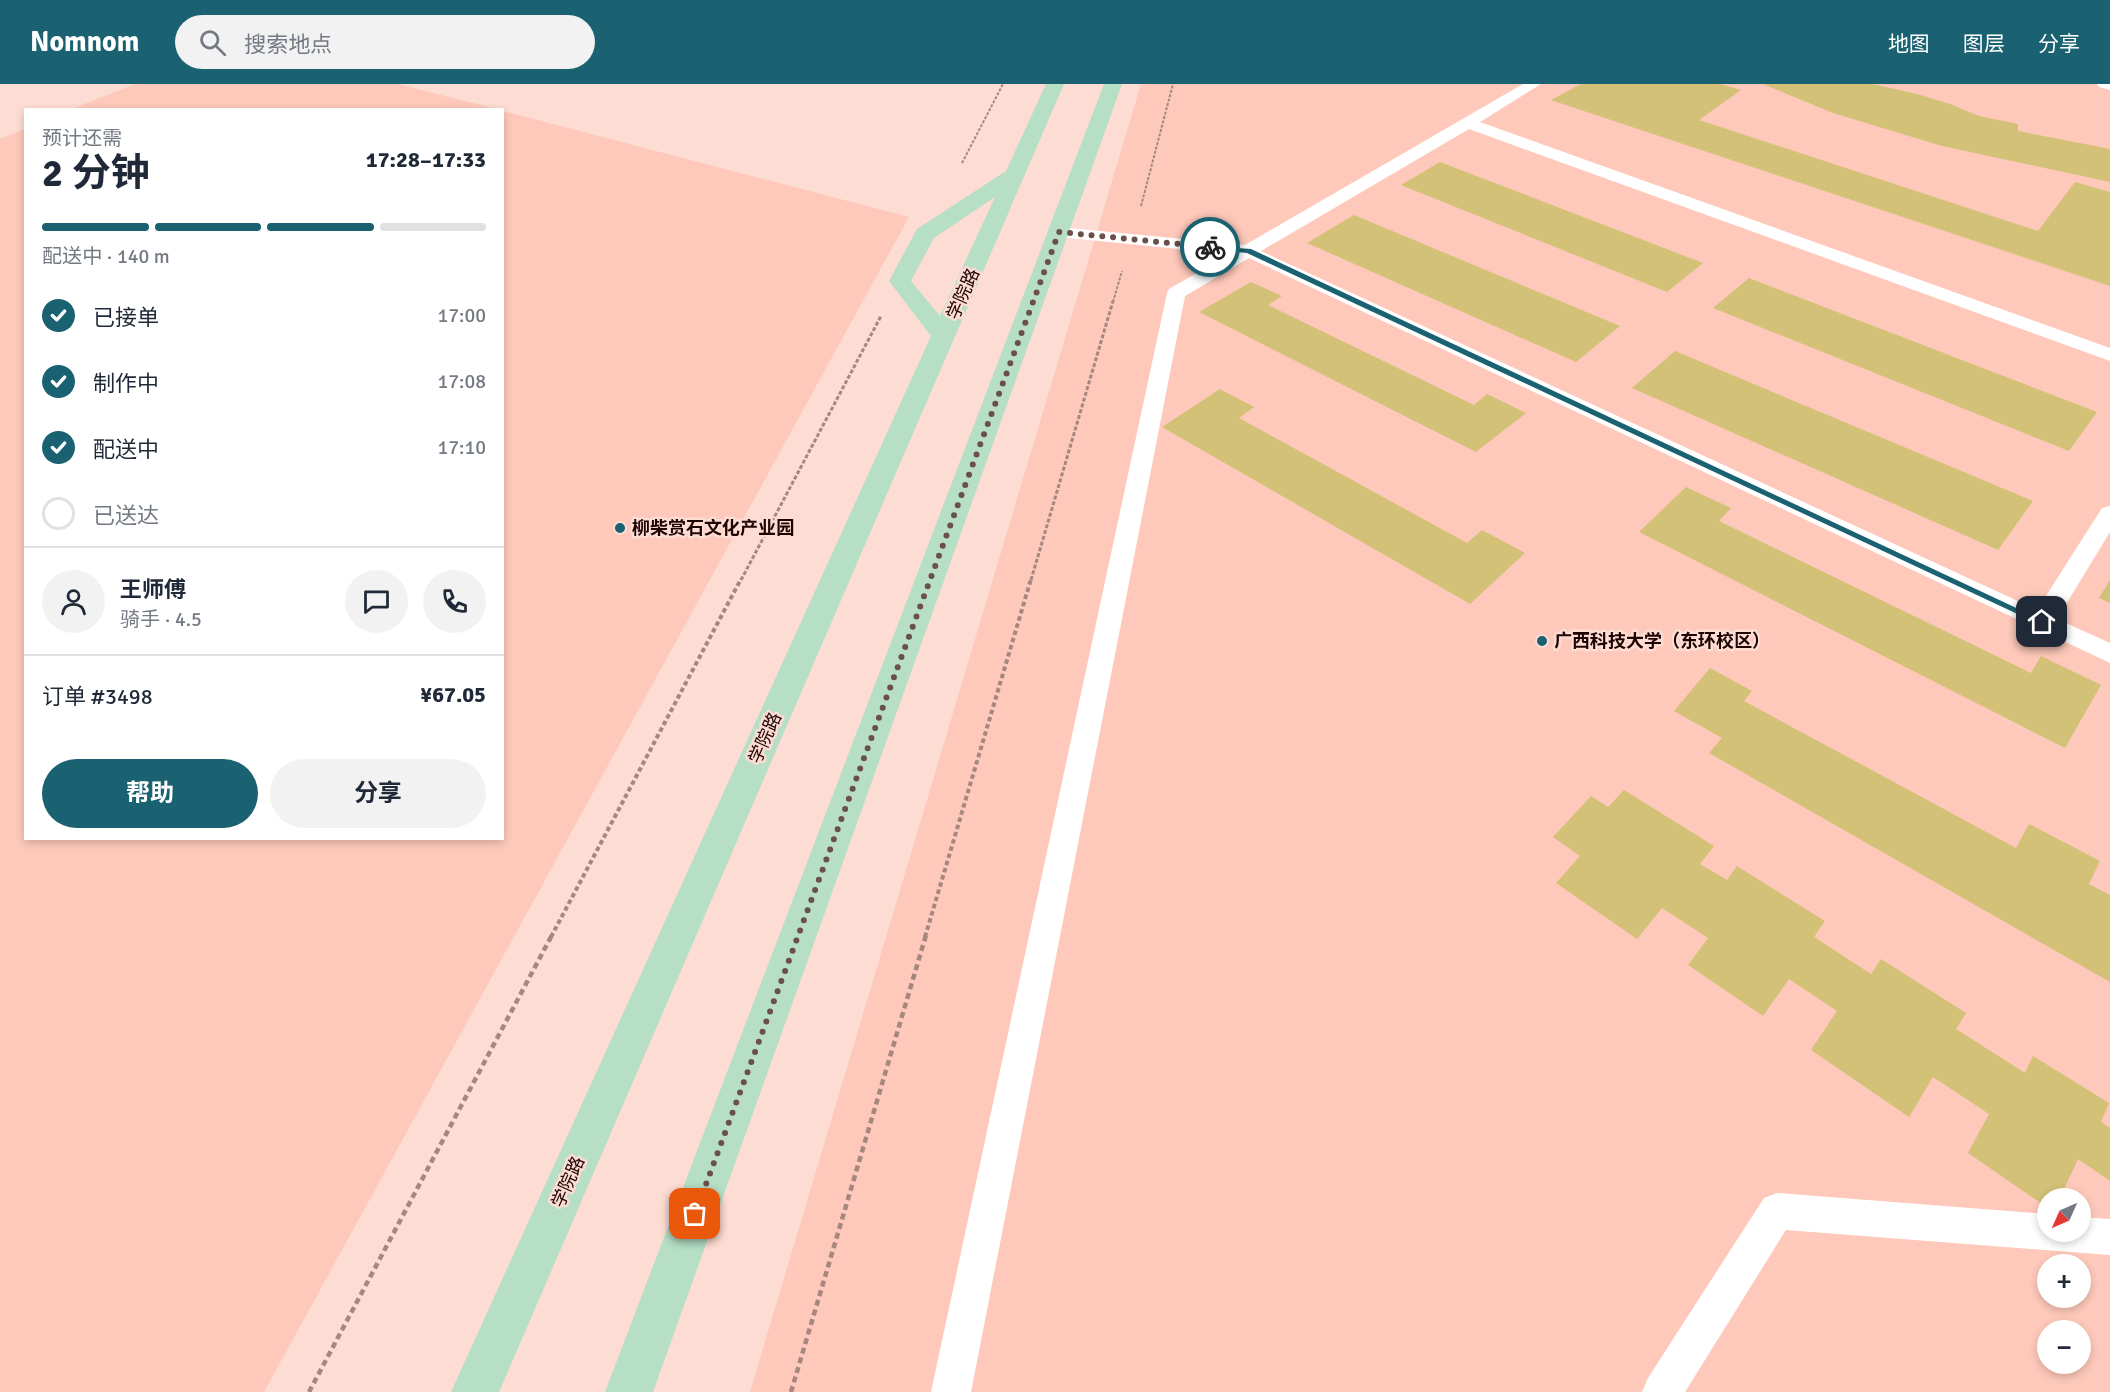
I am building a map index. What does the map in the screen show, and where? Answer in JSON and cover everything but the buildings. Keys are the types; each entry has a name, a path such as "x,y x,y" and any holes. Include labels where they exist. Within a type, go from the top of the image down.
{"main road":[{"name":"学院路","path":"475,1392 1055,84"},
{"path":"629,1392 1113,84"},
{"path":"944,336 900,281 925,234 1017,173"}],"lane":[{"path":"951,1392 1176,293 1534,84"},
{"path":"2104,84 2110,86"},
{"path":"1468,123 2110,355"},
{"path":"1059,232 1248,251 2110,654"},
{"path":"2042,622 2110,513"},
{"path":"1662,1392 1777,1211 2110,1237"}],"path":[{"path":"962,164 1003,84"},
{"path":"791,1392 1131,239 1173,84"},
{"path":"309,1392 900,281"}],"shaded area":[{"path":"135,84 398,84 492,108 75,108"},
{"name":"广西科技大学（东环校区）","path":"1141,84 2110,84 2110,1392 750,1392"},
{"name":"柳柴赏石文化产业园","path":"504,111 909,217 264,1392 0,1392 0,139 24,129 24,840 504,840"}],"way so far":[{"path":"695,1214 1059,232 1210,247"}],"place":[{"name":"柳柴赏石文化产业园","path":"620,528"},
{"name":"广西科技大学（东环校区）","path":"1542,641"}],"route":[{"path":"1210,247 1248,251 2042,622"}]}
